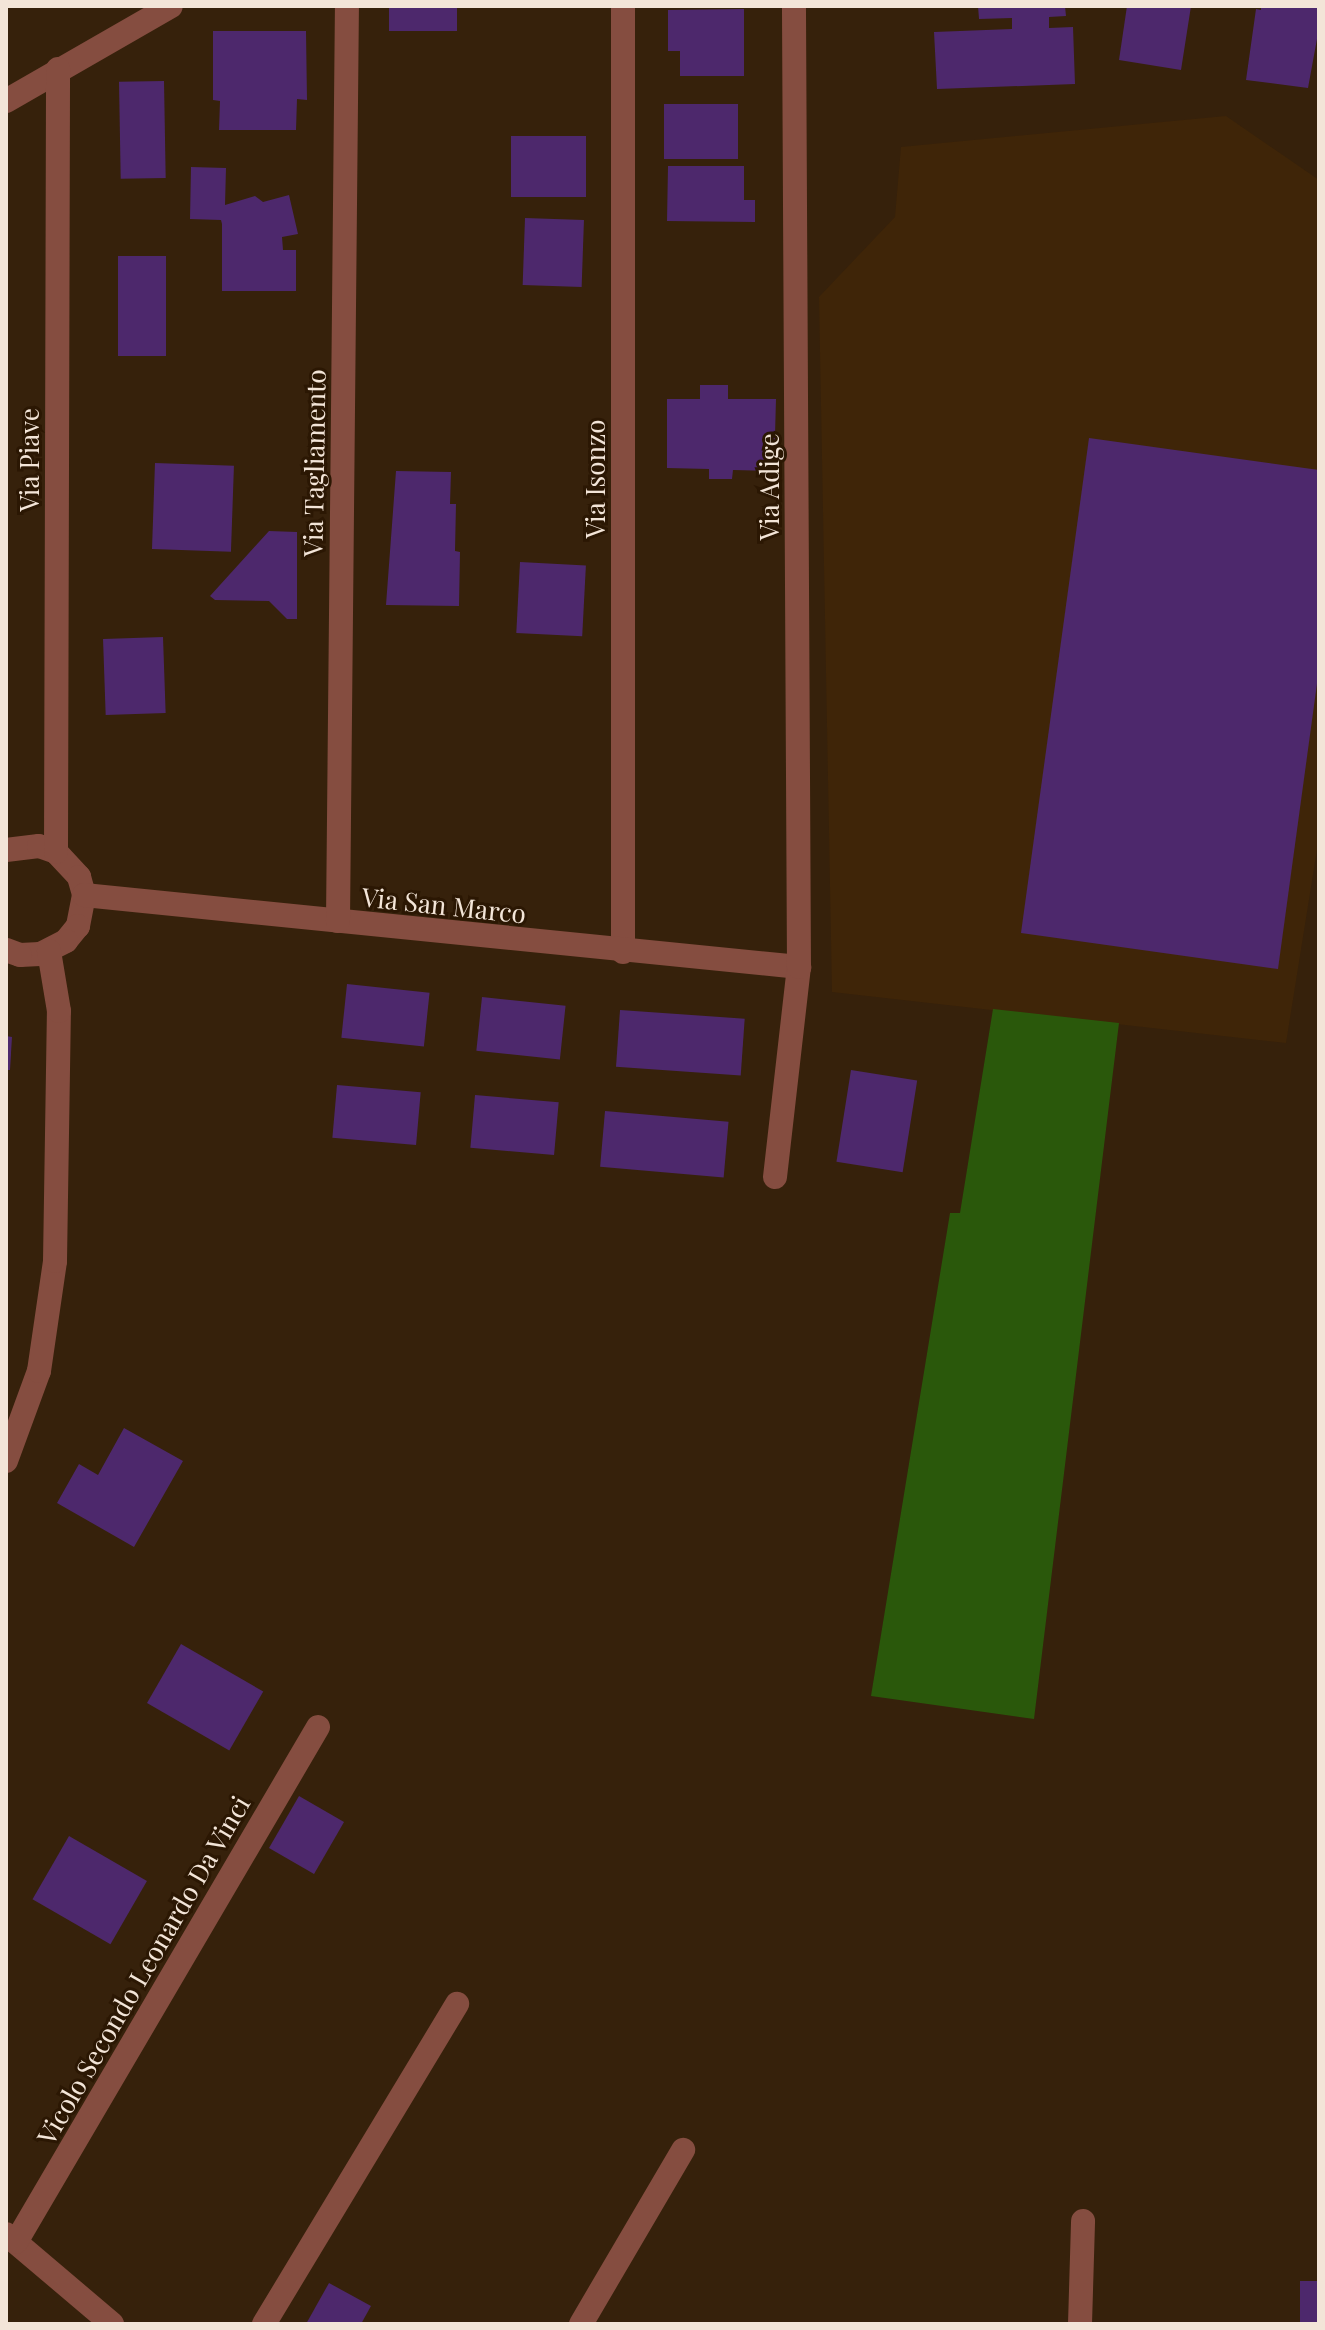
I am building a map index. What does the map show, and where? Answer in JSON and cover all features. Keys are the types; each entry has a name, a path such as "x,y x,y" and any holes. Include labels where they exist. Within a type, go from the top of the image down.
{"street":[{"path":"6,101 171,6"},
{"name":"Via Tagliamento","path":"338,921 347,6"},
{"name":"Via Isonzo","path":"623,6 623,952"},
{"name":"Via Adige","path":"775,1177 799,967 794,6"},
{"name":"Via Piave","path":"56,852 58,69"},
{"path":"6,850 39,846 56,852 79,877 84,895 78,926 66,941 49,951 20,955 6,950"},
{"name":"Via San Marco","path":"84,895 623,952 799,967"},
{"path":"6,1461 39,1371 55,1261 59,1011 49,951"},
{"name":"Vicolo Secondo Leonardo Da Vinci","path":"11,2238 318,1727"},
{"path":"264,2324 457,2004"},
{"path":"581,2324 683,2150"},
{"path":"1080,2324 1083,2221"},
{"path":"11,2238 112,2324"}],"shaded area":[{"path":"1226,116 1319,180 1319,837 1286,1043 832,992 819,297 895,217 901,147"}],"green space":[{"path":"993,1009 1119,1023 1034,1719 871,1696 950,1213 960,1213"}],"building":[{"path":"389,6 457,6 457,31 389,31"},
{"path":"978,6 1065,6 1066,16 1049,17 1049,28 1073,27 1075,84 937,89 934,32 1012,29 1012,18 979,19"},
{"path":"1127,6 1191,6 1181,70 1119,60"},
{"path":"1261,6 1319,6 1319,28 1308,88 1246,80 1256,9 1261,10"},
{"path":"744,9 744,76 680,76 680,51 668,51 668,10"},
{"path":"213,31 306,31 307,100 297,99 296,130 219,130 220,101 213,100"},
{"path":"164,81 166,178 121,179 119,82"},
{"path":"664,104 738,104 738,159 664,159"},
{"path":"511,136 586,136 586,197 511,197"},
{"path":"668,166 744,166 744,200 755,200 755,222 667,221"},
{"path":"191,167 226,168 225,205 255,196 263,202 289,195 298,234 282,237 283,250 296,250 296,291 222,291 221,220 190,219"},
{"path":"525,218 584,220 582,287 523,285"},
{"path":"118,256 166,256 166,356 118,356"},
{"path":"700,385 728,385 728,399 776,399 774,471 733,470 732,479 709,479 709,469 667,468 667,399 700,399"},
{"path":"1089,438 1319,470 1319,669 1278,969 1021,933"},
{"path":"155,463 234,466 231,552 152,549"},
{"path":"396,471 451,472 450,504 456,504 455,551 460,552 459,606 386,605"},
{"path":"269,531 297,532 297,619 287,619 269,601 215,600 210,596"},
{"path":"520,562 586,565 582,636 516,633"},
{"path":"163,637 166,713 106,715 103,639"},
{"path":"347,984 430,993 424,1046 341,1038"},
{"path":"482,997 566,1006 560,1059 476,1051"},
{"path":"620,1010 745,1019 741,1076 616,1067"},
{"path":"6,1036 12,1037 10,1070 6,1070"},
{"path":"851,1070 917,1080 903,1172 836,1162"},
{"path":"337,1085 421,1092 416,1145 332,1138"},
{"path":"475,1095 559,1102 554,1155 470,1148"},
{"path":"605,1111 729,1122 724,1178 600,1167"},
{"path":"124,1428 183,1461 134,1547 57,1503 79,1464 98,1475"},
{"path":"181,1644 263,1692 229,1750 147,1703"},
{"path":"299,1796 344,1822 314,1874 269,1848"},
{"path":"69,1836 147,1881 110,1944 32,1899"},
{"path":"1300,2281 1319,2281 1319,2324 1300,2324"},
{"path":"329,2283 371,2306 361,2324 306,2324"}]}
